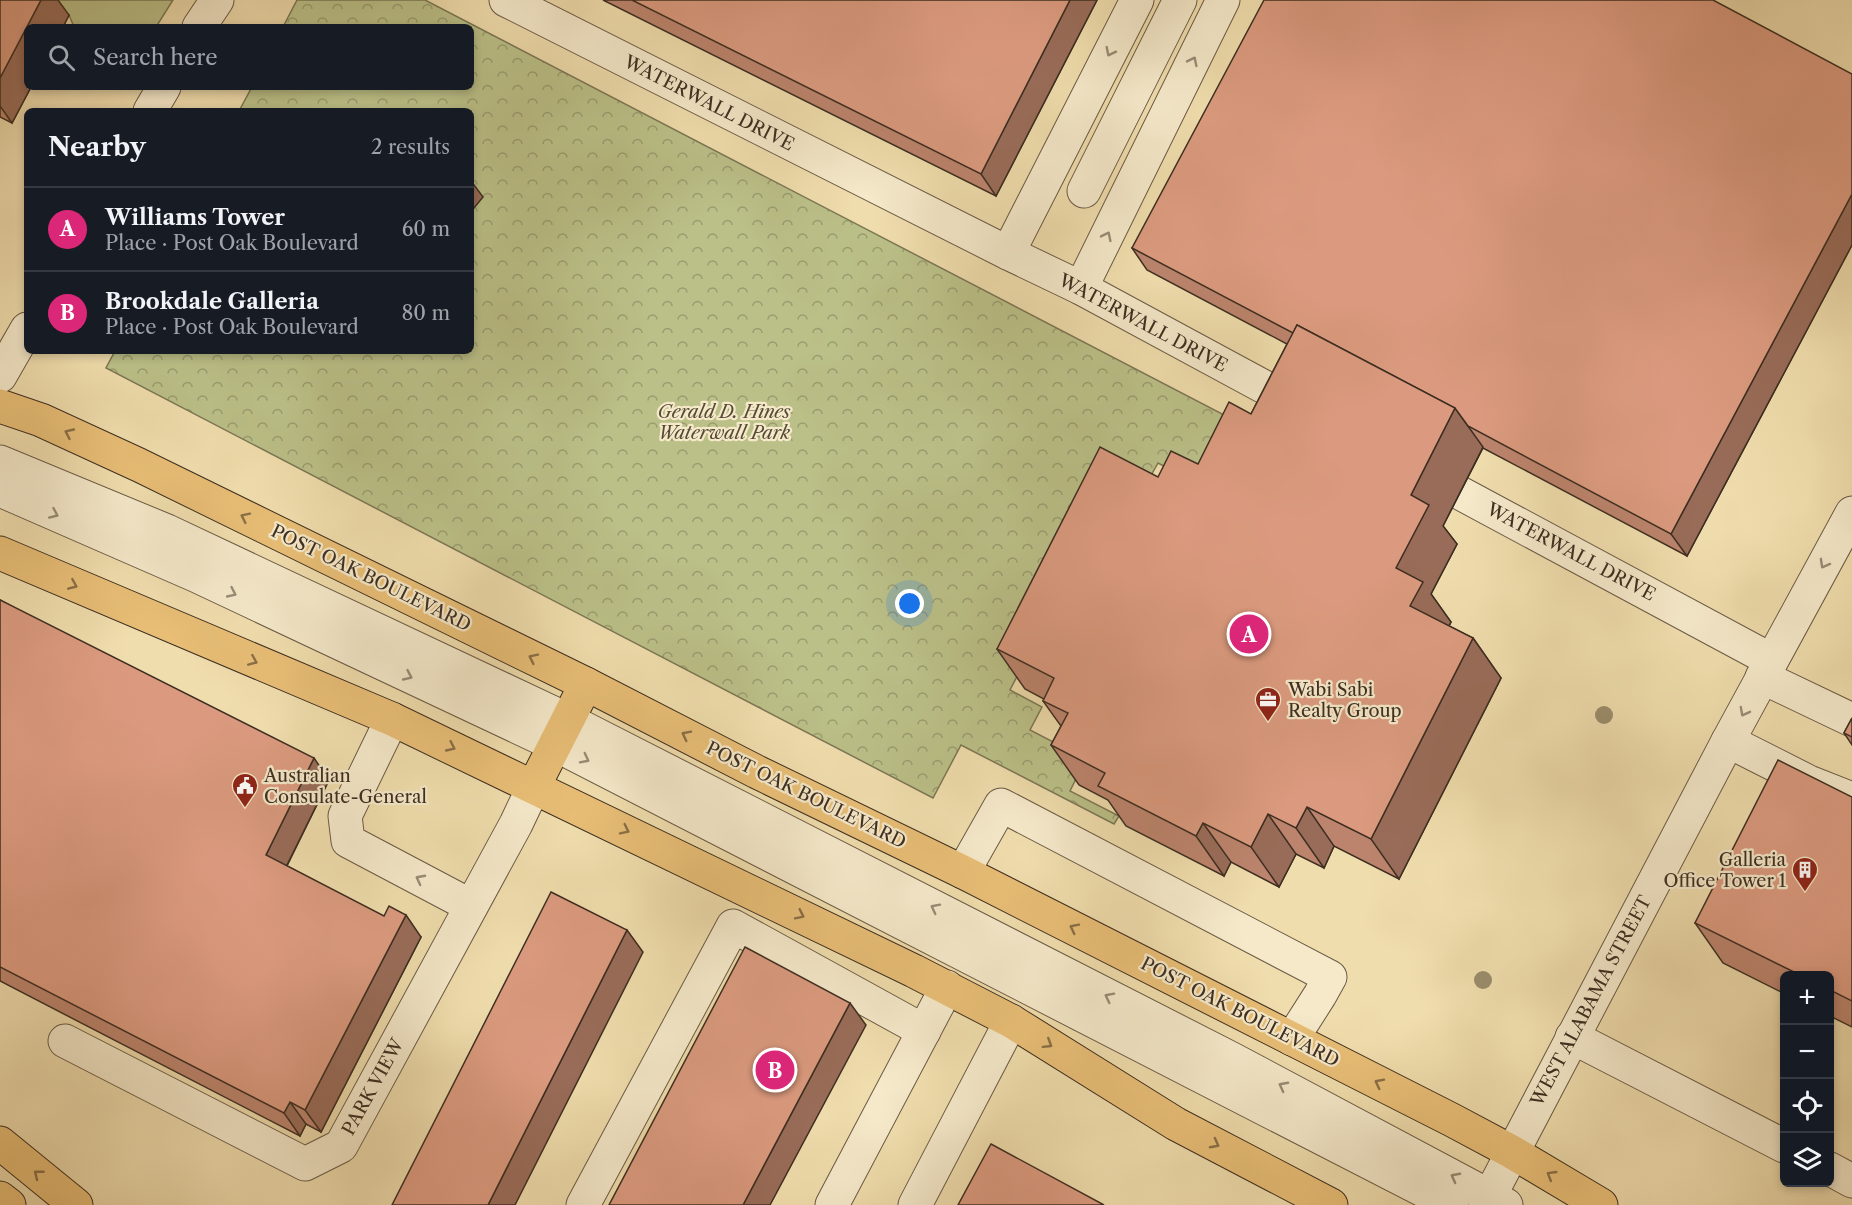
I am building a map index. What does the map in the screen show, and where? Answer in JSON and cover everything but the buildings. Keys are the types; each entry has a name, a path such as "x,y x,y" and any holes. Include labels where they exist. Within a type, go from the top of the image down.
{"main road":[{"name":"POST OAK BOULEVARD","path":"0,406 41,420 139,465 963,872 1452,1120 1512,1152 1601,1205"},
{"path":"0,553 392,719 947,987 1011,1021 1176,1124 1331,1205"},
{"path":"534,786 586,684"},
{"path":"0,1143 76,1205"},
{"path":"0,1198 9,1205"}],"street":[{"path":"201,24 217,0"},
{"name":"WATERWALL DRIVE","path":"506,0 1008,254 1081,288 1334,425"},
{"path":"1008,254 1137,0"},
{"path":"1084,191 1180,0"},
{"path":"1081,288 1223,0"},
{"path":"152,108 162,90"},
{"path":"0,376 24,334"},
{"name":"WATERWALL DRIVE","path":"1398,459 1767,668 1852,720"},
{"path":"0,462 167,531 562,733 1452,1205"},
{"path":"0,490 562,733 1221,1054 1493,1202"},
{"name":"WEST ALABAMA STREET","path":"1493,1202 1512,1152 1728,741 1852,513"},
{"path":"392,719 345,816 348,841 471,906"},
{"path":"1728,741 1809,782 1852,799"},
{"name":"PARK VIEW","path":"65,1041 305,1164 341,1146 516,824 534,786"},
{"path":"963,872 1001,805 1330,977 1292,1038"},
{"path":"583,1205 733,926 924,1031"},
{"path":"832,1205 947,987"},
{"path":"915,1205 1011,1021"},
{"path":"1572,1037 1780,1143"},
{"path":"1834,1171 1852,1181"}],"green space":[{"path":"49,0 173,0 158,24 73,24 69,15"},
{"name":"Gerald D. Hines Waterwall Park","path":"297,0 425,0 471,24 285,24"},
{"name":"Gerald D. Hines Waterwall Park","path":"474,25 1255,431 1221,496 1158,463 1145,486 1122,475 1010,690 1042,707 1030,730 1086,759 1070,791 1119,816 1114,824 961,745 933,798 106,368 113,354 474,354 474,108 241,108 250,90 474,90"}],"place":[{"name":"Williams Tower","path":"1249,634"},
{"name":"Wabi Sabi Realty Group","path":"1268,723"},
{"name":"Australian Consulate-General","path":"245,809"},
{"name":"Galleria Office Tower 1","path":"1805,893"},
{"name":"Brookdale Galleria","path":"775,1070"}]}
